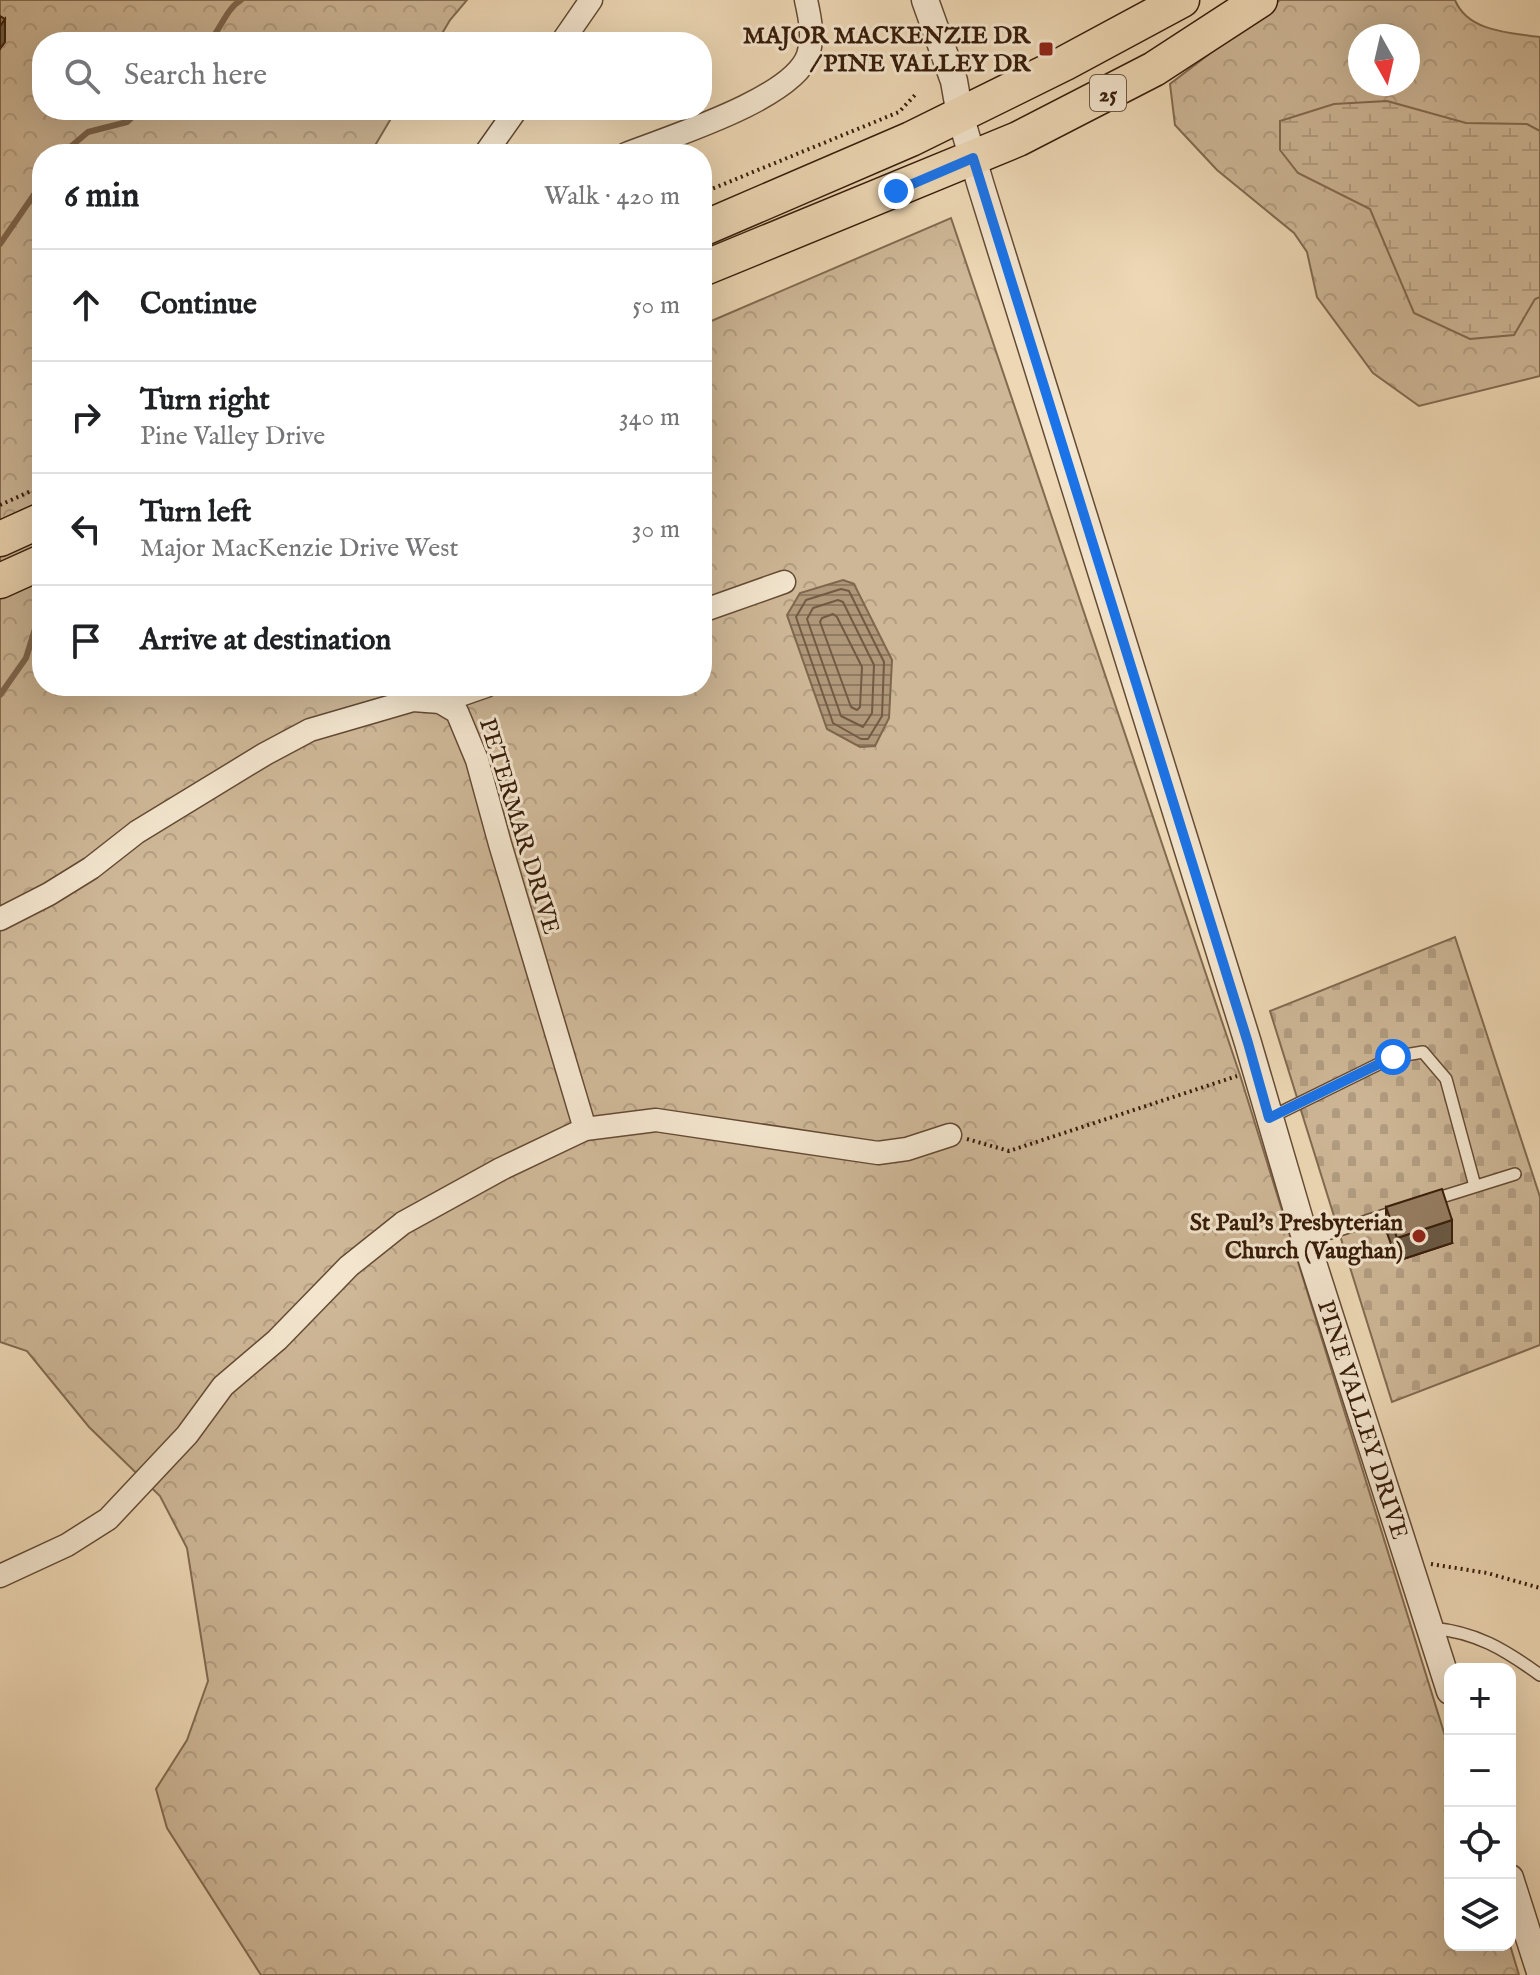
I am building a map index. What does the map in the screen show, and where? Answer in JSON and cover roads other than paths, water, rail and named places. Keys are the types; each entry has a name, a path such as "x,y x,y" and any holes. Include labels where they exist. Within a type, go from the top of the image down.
{"main road":[{"name":"25","path":"712,225 911,139 1065,63 1182,0"},
{"name":"25","path":"712,265 1018,139 1154,69 1260,0"},
{"path":"0,539 32,525"},
{"path":"0,581 32,567"}],"street":[{"path":"569,32 591,0"},
{"path":"712,120 756,102 784,84 808,57 812,24 806,0"},
{"name":"PINE VALLEY DRIVE","path":"925,0 954,81 973,158 1306,1241 1444,1672"},
{"path":"492,144 509,120"},
{"path":"651,144 711,120"},
{"path":"712,607 784,582"},
{"path":"0,919 49,894 91,868 137,832 310,730 413,700 440,702 457,696"},
{"name":"PETERMAR DRIVE","path":"440,702 457,712 477,760 585,1129"},
{"path":"0,1576 67,1545 108,1519 187,1435 223,1386 277,1340 349,1266 403,1223 501,1169 585,1129 656,1120 878,1153 907,1149 950,1135"},
{"path":"1510,1879 1540,1972"}],"lane":[{"path":"1269,1118 1393,1057 1423,1052 1446,1079 1475,1186"},
{"path":"1306,1241 1515,1174"},
{"path":"1430,1628 1457,1630 1502,1648 1540,1675"}],"water":[{"path":"843,580 854,584 892,660 889,718 875,746 860,747 827,729 787,615 800,593"}],"waterway":[{"path":"216,32 241,0"},
{"path":"74,144 88,132 129,120"},
{"path":"0,244 32,198"},
{"path":"0,695 26,658 32,639"}],"place":[{"name":"MAJOR MACKENZIE DR / PINE VALLEY DR","path":"1046,49"},
{"name":"St Paul's Presbyterian Church (Vaughan)","path":"1419,1236"}]}
